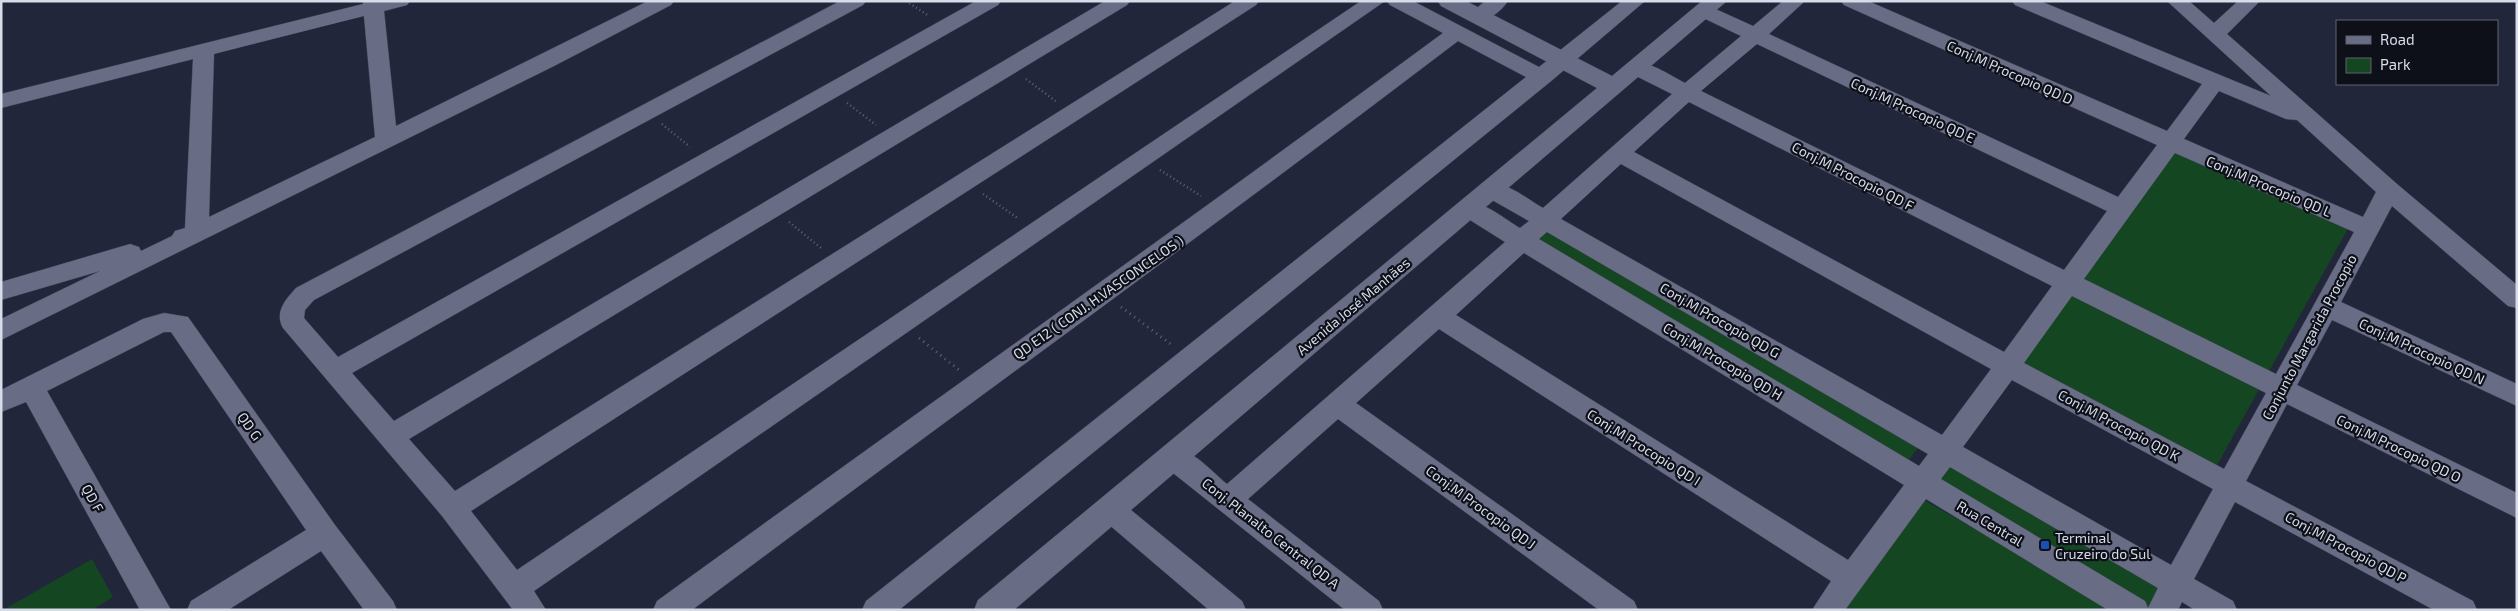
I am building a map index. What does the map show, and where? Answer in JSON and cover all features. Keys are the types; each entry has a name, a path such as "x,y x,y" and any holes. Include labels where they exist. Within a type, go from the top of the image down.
{"street":[{"path":"1,101 204,50 373,4 400,1"},
{"path":"1,330 566,52 664,1"},
{"path":"531,610 452,508 390,437 336,370 292,321 290,314 305,294 649,113 856,1"},
{"path":"336,370 991,1"},
{"path":"390,437 773,209 890,136 1120,1"},
{"path":"452,508 1249,1"},
{"path":"514,588 1142,158 1375,1"},
{"path":"1397,1 1542,77"},
{"path":"1449,1 1614,87"},
{"path":"1478,16 1498,1"},
{"path":"877,610 1189,357 1635,1"},
{"path":"1229,499 1546,220 1686,92 1757,36 1795,1"},
{"name":"Conj.M Procopio QD D","path":"1851,1 2170,144"},
{"path":"2022,1 2310,120"},
{"path":"2177,1 2389,190 2517,299"},
{"path":"2215,34 2250,1"},
{"path":"373,4 386,140"},
{"name":"Conj.M Procopio QD E","path":"1710,6 1757,36 2123,209"},
{"name":"Avenida José Manhães","path":"990,610 1494,190 1710,6"},
{"name":"QD E12 ( CONJ. H.VASCONCELOS )","path":"668,610 975,384 1221,209 1456,33"},
{"path":"197,233 204,50"},
{"name":"Conj.M Procopio QD F","path":"1637,68 2281,389"},
{"path":"1827,610 1850,577 1924,482 2215,81"},
{"name":"Conj.M Procopio QD L","path":"2170,144 2368,229"},
{"path":"1619,153 2008,366"},
{"name":"Conj.M Procopio QD G","path":"1494,190 1946,451"},
{"name":"Conjunto Margarida Procopio","path":"2162,610 2389,190"},
{"name":"Conj.M Procopio QD H","path":"1470,209 1924,482"},
{"path":"1,291 197,233"},
{"name":"Conj.M Procopio QD N","path":"2326,306 2517,396"},
{"name":"Conj.M Procopio QD I","path":"1438,316 1850,577"},
{"name":"QD G","path":"31,387 152,326 174,322 179,324 325,534"},
{"name":"Conj.M Procopio QD K","path":"2008,366 2230,484"},
{"path":"1,402 31,387"},
{"name":"QD F","path":"31,387 156,610"},
{"name":"Conj.M Procopio QD O","path":"2281,389 2517,506"},
{"name":"Conj.M Procopio QD J","path":"1339,404 1623,610"},
{"path":"1946,451 2222,610"},
{"name":"Conj. Planalto Central QD A","path":"1173,457 1229,499 1368,610"},
{"name":"Rua Central","path":"1924,482 2134,610"},
{"name":"Conj.M Procopio QD P","path":"2230,484 2462,610"},
{"path":"1110,509 1230,610"},
{"path":"202,610 325,534 382,610"}],"path":[{"path":"1009,67 1074,113"},
{"path":"831,91 890,136"},
{"path":"649,113 708,162"},
{"path":"1142,158 1221,209"},
{"path":"966,182 1037,230"},
{"path":"773,209 839,262"},
{"path":"1102,293 1189,357"},
{"path":"901,323 975,384"}],"green space":[{"path":"2174,148 2350,225 2216,467 2020,364"},
{"path":"1551,227 1920,445 1905,465 1535,241"},
{"path":"1948,458 2164,584 2149,609 1932,480"},
{"path":"1924,500 2115,610 1845,610"},
{"path":"92,559 113,597 92,610 3,610"}],"place":[{"name":"Terminal Cruzeiro do Sul","path":"2045,545"}]}
